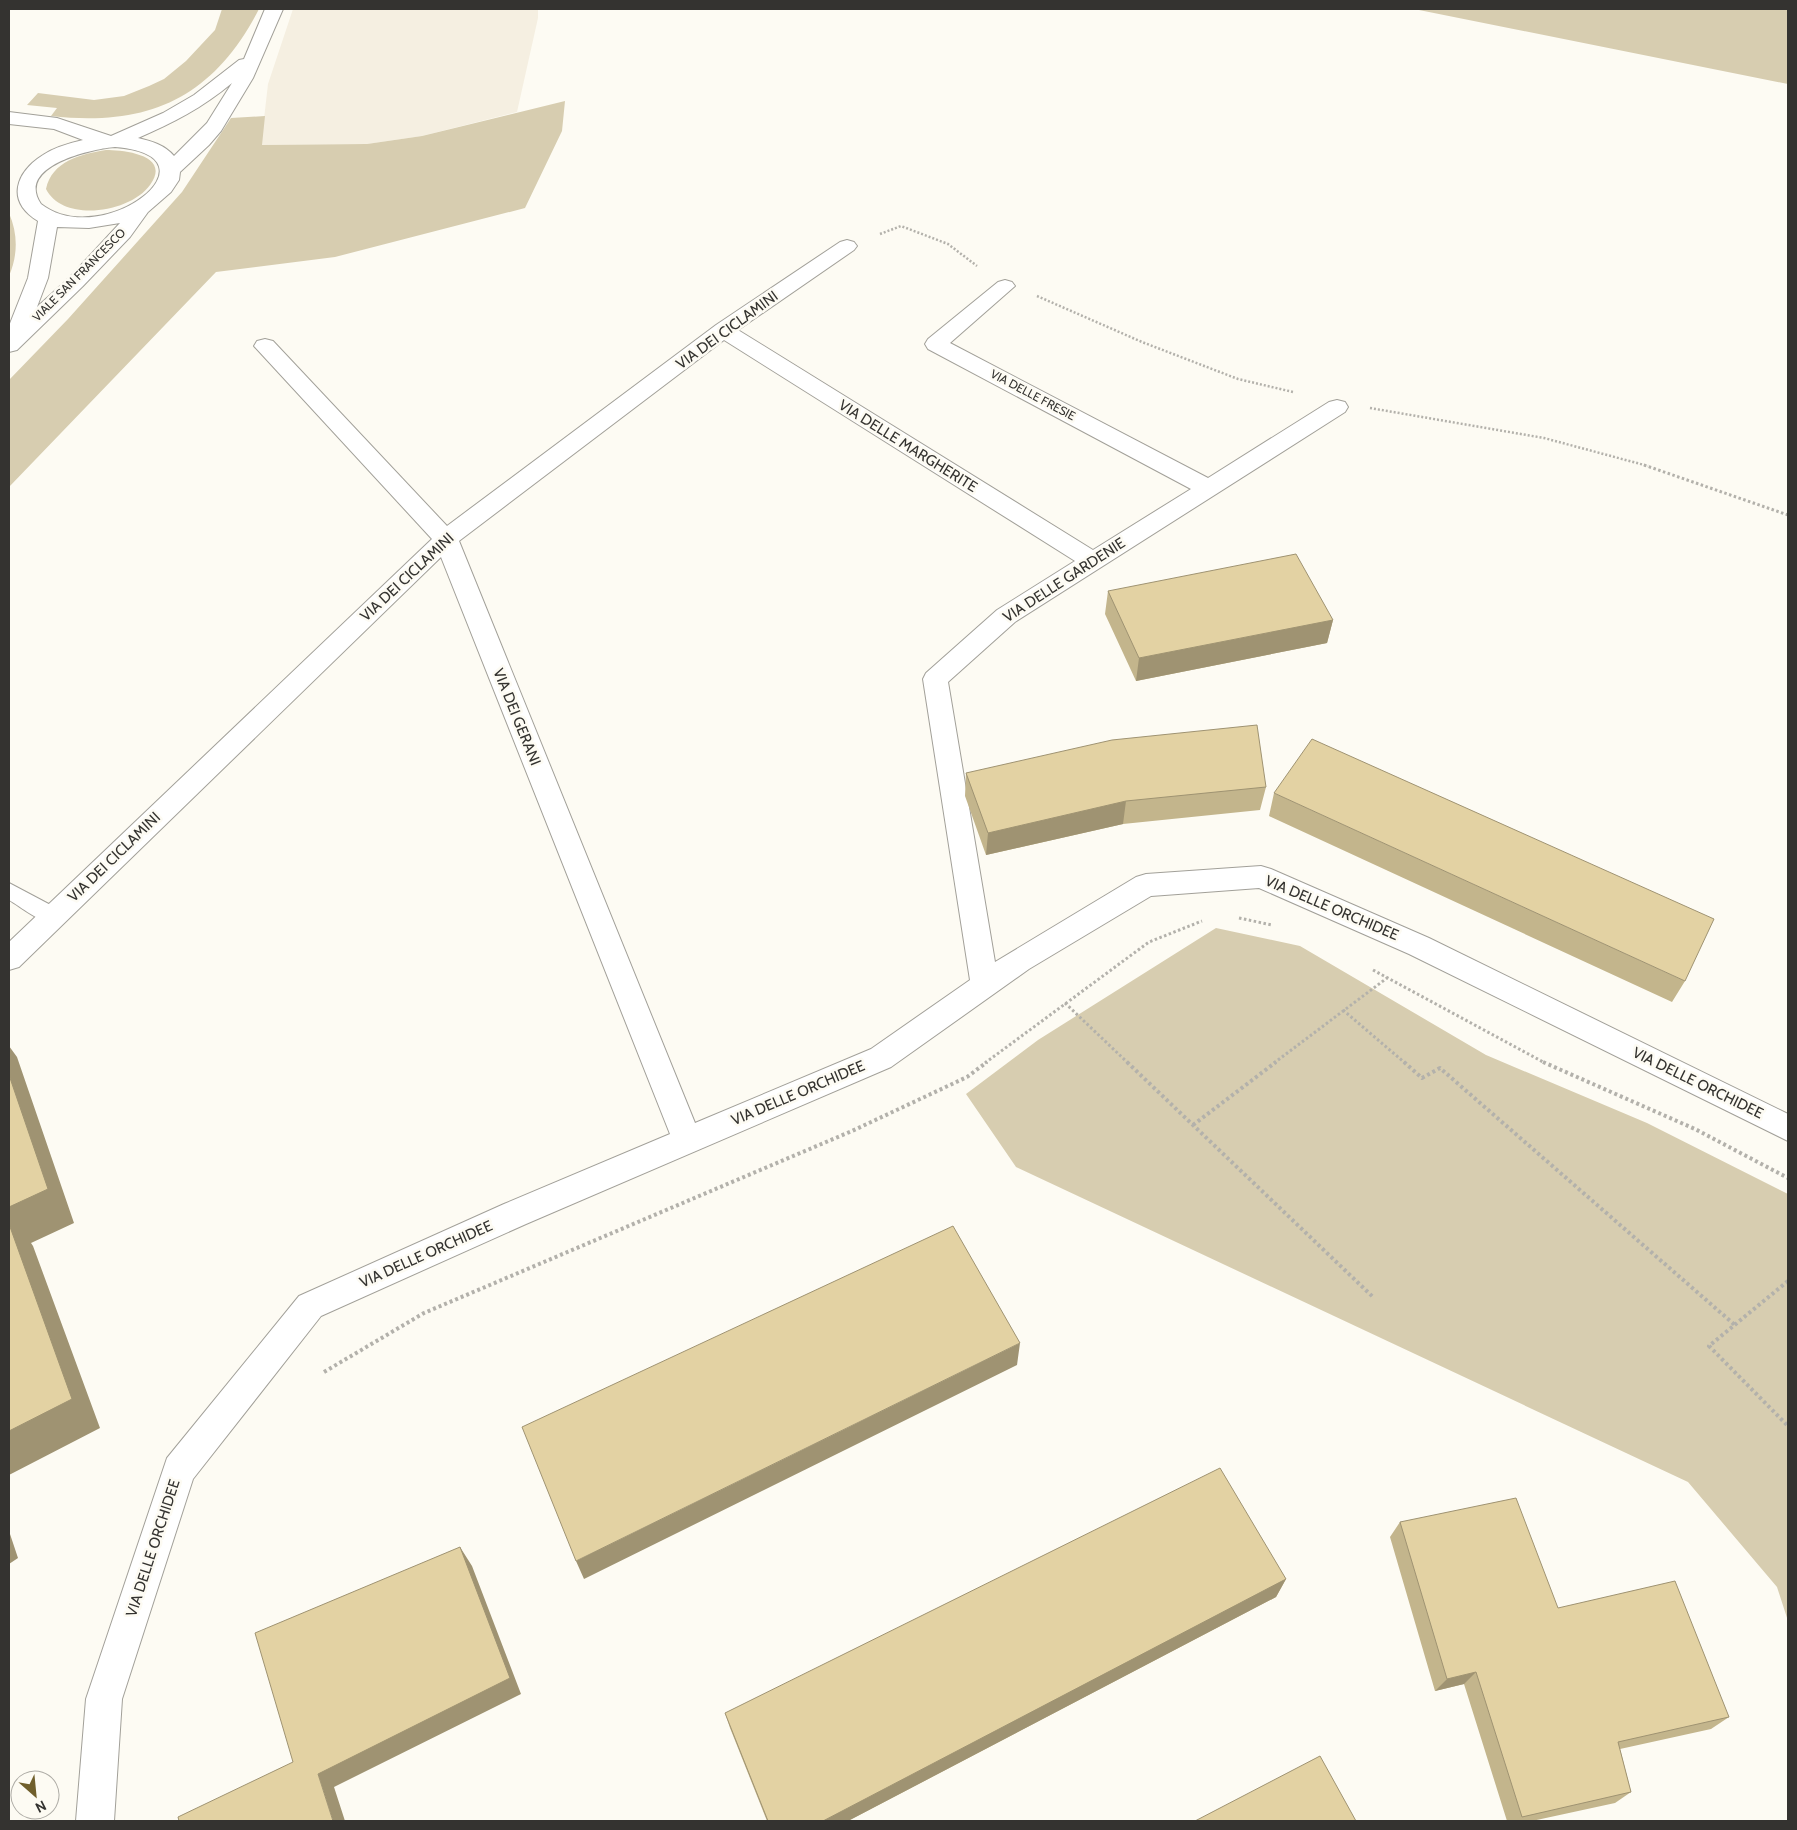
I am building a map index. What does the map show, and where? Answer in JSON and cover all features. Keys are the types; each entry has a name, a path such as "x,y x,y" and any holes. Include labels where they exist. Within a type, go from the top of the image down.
{"street":[{"path":"9,180 26,198 33,210 48,218 69,222 94,222 118,217 140,209 157,197 168,184 171,170 202,140 229,104 256,55 274,9"},
{"path":"26,198 26,185 34,172 49,159 69,150 111,142 170,117 201,99 256,55"},
{"path":"9,118 57,124 111,142 137,143 154,149 166,159 171,170"},
{"name":"VIALE SAN FRANCESCO","path":"12,342 76,282 124,233 140,209"},
{"name":"VIALE SAN FRANCESCO","path":"12,342 38,278 48,218"},
{"name":"VIA DEI CICLAMINI","path":"9,959 446,539 723,330 846,246"},
{"name":"VIA DELLE FRESIE","path":"1004,286 936,344 1208,488"},
{"name":"VIA DELLE MARGHERITE","path":"723,330 1092,561"},
{"name":"VIA DEI GERANI","path":"265,346 446,539 687,1140"},
{"name":"VIA DELLE GARDENIE","path":"985,985 935,679 1006,616 1337,407"},
{"name":"VIA DELLE ORCHIDEE","path":"95,1821 104,1699 179,1470 310,1306 515,1214 882,1058 1019,961 1146,885 1261,877 1419,946 1788,1128"}],"lane":[{"path":"9,891 53,916"}],"path":[{"path":"846,246 901,226 948,244 1004,286 1046,299 1142,342 1238,379 1302,393"},
{"path":"1365,407 1553,440 1656,468 1788,515"},
{"path":"1230,916 1274,926"},
{"path":"324,1372 424,1313 824,1143 967,1077 1149,942 1203,921"},
{"path":"1370,968 1548,1065 1695,1129 1788,1178"},
{"path":"1194,1125 1387,978"},
{"path":"1065,1003 1373,1297"},
{"path":"1343,1010 1422,1078 1440,1068 1736,1326"},
{"path":"1788,1281 1736,1326 1709,1346 1788,1426"}],"shaded area":[{"path":"222,9 259,9 241,40 221,65 199,85 174,100 148,110 118,116 86,118 51,116 57,108 27,105 38,93 94,100 124,96 164,79 186,61 215,30"},
{"path":"293,9 538,9 538,18 517,112 422,136 367,144 261,145 268,84"},
{"path":"1414,9 1788,9 1788,84"},
{"path":"565,101 562,131 525,208 335,257 216,272 9,487 9,380 68,319 182,192 231,118 265,116 262,145 367,144 422,136"},
{"path":"106,150 124,151 143,156 155,167 155,175 150,185 140,195 113,208 81,210 67,207 55,200 46,189 49,179 61,165 87,154"},
{"path":"9,213 16,244 9,276"},
{"path":"1216,928 1300,946 1486,1055 1647,1123 1788,1194 1788,1621 1777,1587 1688,1482 1016,1167 966,1094 1038,1040"}],"building":[{"path":"1296,554 1333,620 1139,658 1108,591"},
{"path":"1257,725 1266,787 1126,801 988,833 966,773 1112,740"},
{"path":"1312,739 1714,919 1685,981 1274,793"},
{"path":"9,1075 48,1189 9,1207"},
{"path":"9,1224 72,1399 9,1431"},
{"path":"953,1226 1020,1343 576,1561 522,1427"},
{"path":"1220,1468 1286,1579 823,1821 768,1821 725,1713"},
{"path":"1516,1498 1558,1608 1675,1581 1729,1717 1618,1742 1631,1792 1522,1817 1476,1672 1447,1679 1400,1522"},
{"path":"460,1547 510,1678 318,1774 333,1821 179,1821 178,1817 293,1762 255,1633"},
{"path":"1320,1756 1356,1821 1195,1821"}]}
